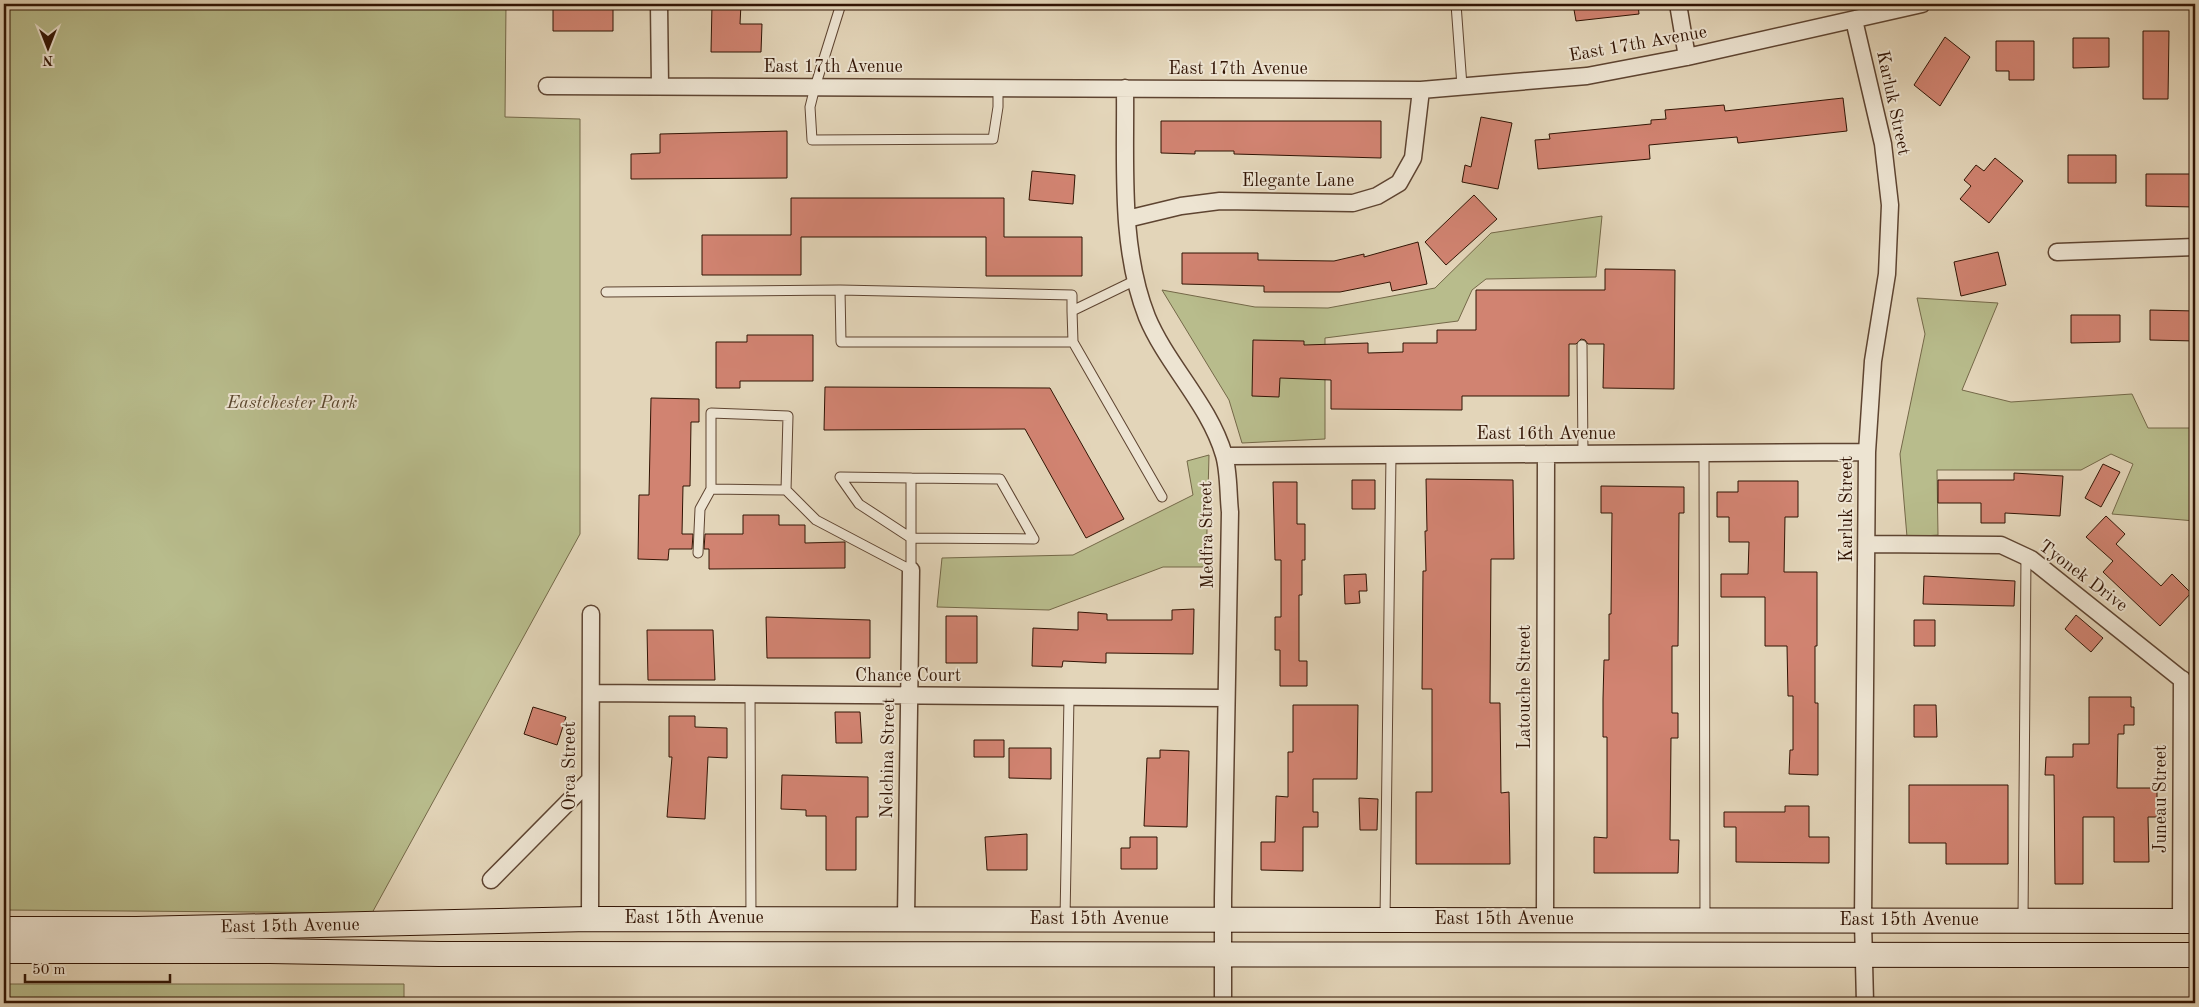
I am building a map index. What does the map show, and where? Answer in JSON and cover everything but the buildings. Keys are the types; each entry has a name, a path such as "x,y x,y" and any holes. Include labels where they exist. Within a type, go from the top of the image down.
{"main road":[{"name":"East 15th Avenue","path":"4,929 136,929 590,919 751,918 2188,920"},
{"name":"East 15th Avenue","path":"4,951 270,951 439,954 2195,955"}],"street":[{"path":"659,4 660,86"},
{"path":"1678,4 1687,57"},
{"name":"East 17th Avenue","path":"547,86 1421,90 1587,76 1687,57 1922,4"},
{"name":"Karluk Street","path":"1854,20 1883,144 1890,205 1887,274 1872,361 1867,452 1863,921 1865,1003"},
{"name":"Medfra Street","path":"1125,88 1127,219 1132,270 1147,317 1208,420 1224,456 1230,512 1225,698 1223,1003"},
{"name":"Elegante Lane","path":"1127,219 1181,206 1220,201 1353,203 1377,196 1399,183 1413,158 1421,90"},
{"path":"2057,252 2195,247"},
{"name":"East 16th Avenue","path":"1224,456 1867,452"},
{"name":"Latouche Street","path":"1545,919 1546,454"},
{"name":"Tyonek Drive","path":"1867,544 2002,545 2026,556 2195,690"},
{"name":"Nelchina Street","path":"906,918 911,570"},
{"name":"Orca Street","path":"590,919 591,614"},
{"name":"Juneau Street","path":"2182,679 2188,920"},
{"name":"Chance Court","path":"591,693 1225,698"},
{"path":"491,880 590,780"}],"lane":[{"path":"841,4 810,108 812,140 993,140 998,107 998,88"},
{"path":"1456,4 1462,86"},
{"path":"1072,312 1136,280"},
{"path":"840,290 841,342 1073,342"},
{"path":"606,292 840,290 1072,295 1073,342 1162,497"},
{"path":"1582,345 1583,454"},
{"path":"698,553 700,509 710,489 711,413 788,416 786,490"},
{"path":"1704,453 1705,920"},
{"path":"1384,919 1391,455"},
{"path":"840,477 911,478 1000,479 1034,539 911,538 859,504 840,477"},
{"path":"710,489 786,490 816,520 911,570 911,478"},
{"path":"2023,920 2026,556"},
{"path":"750,694 751,918"},
{"path":"1065,919 1069,697"}],"green space":[{"name":"Eastchester Park","path":"4,4 506,4 505,117 580,119 580,534 372,913 4,910"},
{"path":"1602,216 1596,277 1486,279 1472,290 1458,321 1325,338 1325,439 1242,443 1229,400 1162,290 1255,307 1328,308 1435,288 1491,233"},
{"path":"1917,298 1998,303 1962,390 2011,402 2132,394 2148,428 2195,428 2195,521 2112,514 2133,464 2111,454 2081,470 1937,470 1938,535 1907,537 1900,454 1925,334"},
{"path":"1209,455 1206,567 1163,567 1049,610 937,607 942,558 1073,555 1193,495 1187,461"},
{"path":"4,984 404,984 404,1003 4,1003"}]}
